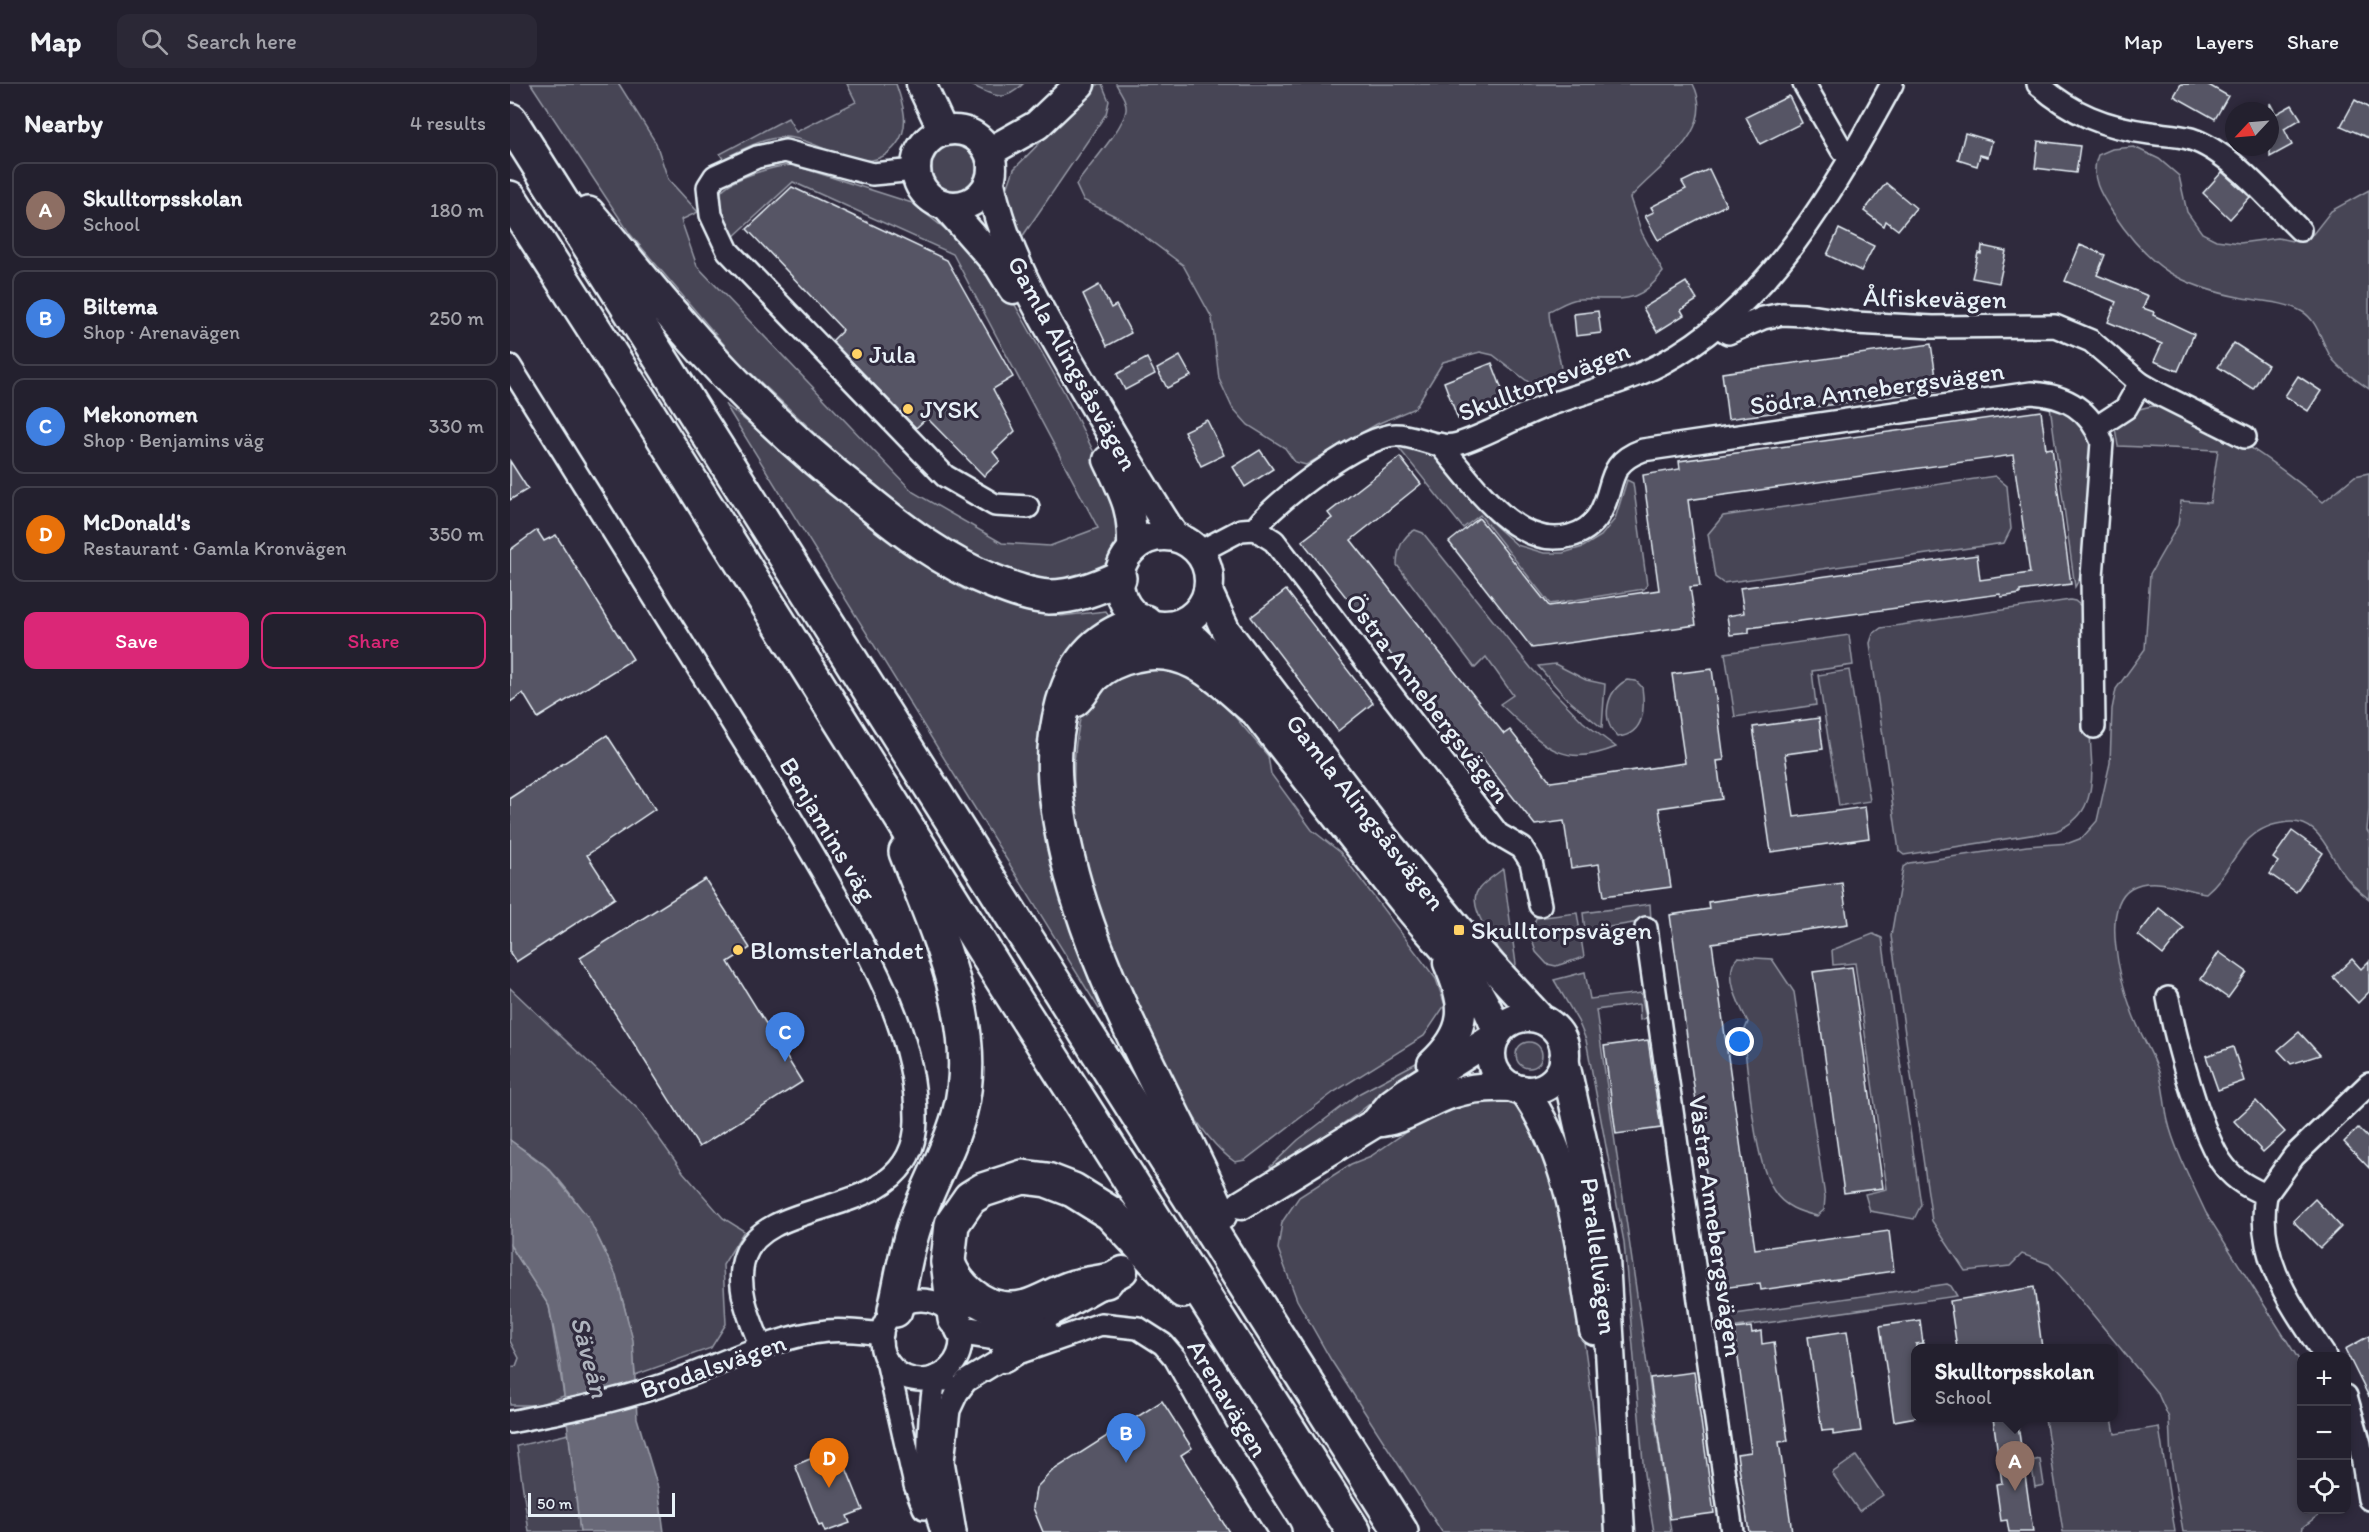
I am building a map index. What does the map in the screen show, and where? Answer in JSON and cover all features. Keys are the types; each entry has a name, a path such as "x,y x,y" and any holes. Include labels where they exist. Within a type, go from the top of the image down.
{"highway":[{"path":"516,130 615,244 676,320 750,398 817,462 893,523 937,554 973,573 1012,589 1048,597 1075,594 1119,578"},
{"path":"516,130 1401,1532"},
{"path":"510,198 1354,1532"},
{"path":"1145,622 1122,628 1086,654 1069,684 1053,744 1054,793 1072,876 1087,926 1111,989 1215,1204 1269,1326"},
{"path":"1062,707 1077,698 1094,675 1122,658 1155,650 1178,655 1209,669 1251,706"},
{"path":"874,772 937,930 963,1025 966,1052 961,1109 951,1140 918,1214 889,1322"},
{"path":"957,1325 948,1261 952,1224 970,1198 983,1190 1023,1177 1047,1180 1074,1190 1110,1213 1141,1243 1255,1374"},
{"path":"948,1261 952,1274 974,1298 997,1307 1011,1309 1025,1307 1073,1287 1114,1276"}],"street":[{"path":"921,84 943,131"},
{"path":"990,152 1037,125 1080,84"},
{"path":"1804,84 1842,150 1851,156"},
{"name":"Skulltorpsvägen","path":"1199,552 1241,530 1255,529 1263,518 1310,481 1372,440 1399,435 1439,444 1459,443 1509,420 1661,364 1717,326 1758,288 1804,228 1851,156 1892,84"},
{"path":"2038,84 2075,113 2100,124 2190,139 2205,145 2229,162 2301,230"},
{"path":"957,129 981,140 990,152 993,173 990,183 972,202 959,206 946,206 925,193 916,170 917,158 922,146 931,137 943,131 957,129"},
{"path":"916,170 872,174 796,152 777,151 757,157 715,176 708,187 707,198 719,236 728,251 945,476 995,505 1028,507"},
{"name":"Gamla Alingsåsvägen","path":"990,183 1007,246 1036,305 1174,536"},
{"name":"Gamla Alingsåsvägen","path":"946,206 999,267 1086,416 1126,498 1133,520 1132,549"},
{"name":"Ålfiskevägen","path":"1717,326 1728,333 1763,318 1782,314 1855,323 1933,327 2055,326 2091,340 2140,383 2245,437"},
{"name":"Benjamins väg","path":"510,366 801,833 872,959 899,1027 912,1077 916,1122 908,1156 891,1175 858,1197 771,1227 755,1239 745,1256 742,1286 745,1302 762,1349"},
{"path":"2094,727 2091,577 2103,456 2102,442 2097,427 2126,408 2140,383"},
{"name":"Södra Annebergsvägen","path":"1439,444 1509,521 1535,537 1555,540 1574,535 1592,524 1600,514 1619,464 1632,454 1652,448 2031,393 2057,396 2072,403 2087,414 2097,427"},
{"name":"Östra Annebergsvägen","path":"1255,529 1274,541 1498,834 1522,848 1531,862 1540,905"},
{"path":"1174,536 1187,542 1199,552 1208,571 1208,592 1197,612 1179,624 1162,626 1145,622 1125,604 1119,578 1123,562 1132,549 1151,537 1174,536"},
{"name":"Gamla Alingsåsvägen","path":"1208,592 1226,631 1371,822 1459,930 1541,1019"},
{"name":"Gamla Alingsåsvägen","path":"1179,624 1210,654 1476,987 1488,1007 1497,1034"},
{"path":"1407,1092 1453,1042 1462,1020 1459,990 1449,964 1426,927"},
{"name":"Västra Annebergsvägen","path":"1646,928 1732,1532"},
{"path":"2168,998 2178,1041 2216,1153 2234,1178 2266,1195"},
{"path":"1241,1204 1376,1123 1392,1103 1497,1034 1514,1019 1531,1017 1541,1019 1558,1033 1563,1043 1564,1059 1561,1069 1550,1083 1540,1088 1481,1088 1450,1094 1394,1120 1376,1123"},
{"path":"1497,1034 1491,1049 1493,1066 1502,1081 1518,1089"},
{"name":"Parallellvägen","path":"1564,1059 1589,1170 1605,1259 1620,1532"},
{"path":"2322,1352 2288,1300 2267,1255 2263,1219 2266,1195 2294,1156 2369,1084"},
{"name":"Parallellvägen","path":"1518,1089 1547,1126 1561,1164 1579,1242 1615,1456"},
{"path":"957,1325 992,1335 1020,1329 1114,1276"},
{"path":"955,1532 943,1461 949,1410 966,1381 1004,1358 1082,1304 1114,1276"},
{"path":"887,1361 896,1371 908,1378 921,1380 935,1377 950,1368 956,1359 961,1342 957,1325 945,1308 931,1302 908,1303 889,1322 881,1343 915,1485 933,1532"},
{"name":"Brodalsvägen","path":"510,1422 585,1407 693,1375 762,1349 825,1331 889,1322"},
{"name":"Arenavägen","path":"1004,1358 1101,1324 1138,1328 1151,1335 1163,1344 1175,1358 1217,1432 1280,1532"},
{"path":"935,1377 966,1381"},
{"path":"935,1377 927,1426 929,1480 942,1532"},
{"path":"2349,1406 2356,1426 2369,1499"}],"shaded area":[{"path":"531,84 619,84 656,143 668,179 698,212 681,220 697,266 913,492 1002,543 1050,546 1098,528 953,254 793,182 732,238 721,213 718,198 721,191 739,179 793,165 912,203 981,257 1010,296 1064,392 1116,497 1122,544 1104,573 1050,583 1002,571 957,549 856,471 739,362 630,234"},
{"path":"847,84 896,84 903,107 903,131 896,145 884,156 870,160 856,160 798,139 784,137 760,142 723,159 720,154 788,118 796,132 856,102"},
{"path":"969,84 1023,84 1009,94 997,96"},
{"path":"1098,84 1102,84 1109,101 1106,114 1020,240 1005,195 1014,169"},
{"path":"1116,84 1693,84 1699,102 1698,118 1681,147 1630,198 1642,233 1663,272 1644,291 1635,296 1616,299 1575,299 1549,311 1561,370 1546,383 1531,384 1493,355 1480,352 1443,362 1415,408 1377,424 1306,465 1295,462 1285,448 1248,425 1232,407 1219,379 1212,318 1183,265 1121,219 1083,200 1076,185 1124,118 1126,106"},
{"path":"954,146 969,153 976,168 969,183 954,190 939,183 932,168 939,153"},
{"path":"2134,147 2159,159 2179,176 2187,212 2202,233 2216,240 2240,243 2278,238 2297,242 2313,234 2331,211 2369,190 2369,389 2345,372 2333,360 2312,320 2301,311 2280,304 2221,293 2183,280 2153,260 2140,247 2126,232 2104,199 2095,171 2098,155 2112,149"},
{"path":"725,404 917,560 963,589 1010,605 1061,616 1106,611 1109,617 1076,652 1051,691 1103,1006 1099,1009"},
{"path":"2050,406 2074,419 2081,426 2087,433 2094,450 2095,466 2085,519 2083,563 2075,587"},
{"path":"2153,406 2197,418 2243,443 2287,473 2323,502 2355,476 2369,473 2369,809 2367,830 2369,834 2369,899 2346,878 2318,834 2303,824 2282,823 2262,829 2250,838 2218,881 2206,893 2159,883 2140,884 2131,888 2122,898 2117,911 2115,928 2122,981 2134,1017 2159,1072 2168,1121 2179,1155 2206,1213 2297,1357 2297,1514 2320,1514 2303,1527 2302,1532 2183,1532 2171,1460 2169,1418 2158,1394 2118,1344 2049,1264 2022,1254 2010,1266 1965,1271 1932,1221 1891,936 1903,867 1909,863 2027,846 2069,843 2082,838 2097,821 2110,763 2112,709 2116,689 2145,649 2150,574 2178,525 2181,501 2210,503 2218,450 2118,446 2115,428 2131,413"},
{"path":"1394,442 1430,449 1490,521 1517,545 1544,553 1563,553 1583,547 1601,536 1615,519 1627,480 1633,483 1647,585 1644,589 1550,604 1480,515 1463,528"},
{"path":"1995,476 2007,486 2011,529 2004,543 1723,583 1715,577 1708,534 1723,516"},
{"path":"1415,530 1423,533 1531,668 1583,722 1616,747 1596,754 1579,756 1565,754 1539,740 1500,704 1513,695 1486,657 1475,668 1397,565 1401,545"},
{"path":"2070,600 2081,606 2083,616 2092,768 2092,779 2085,807 2074,820 2056,831 1904,855 1899,851 1870,643 1873,634 1881,628"},
{"path":"1849,635 1853,665 1812,671 1816,705 1735,717 1725,653"},
{"path":"1140,658 1201,676 1268,756 1271,774 1312,830 1340,852 1436,979 1445,1005 1424,1036 1334,1092 1245,1160 1235,1162 1203,1130 1164,1063 1101,918 1091,886 1080,835 1075,802 1074,761 1085,694"},
{"path":"1555,664 1586,680 1605,684 1602,728 1565,697 1538,666"},
{"path":"1849,670 1870,801 1839,806 1818,675"},
{"path":"1627,680 1636,681 1642,687 1643,711 1634,731 1618,737 1609,722 1608,706 1614,691"},
{"path":"1503,869 1516,964 1514,968 1487,930 1476,908 1475,898 1480,887"},
{"path":"1650,904 1651,920 1585,931 1583,913"},
{"path":"1577,913 1584,957 1556,966 1547,964 1536,952 1530,934 1536,918"},
{"path":"1873,934 1882,938 1921,1205 1914,1219 1870,1211 1865,1194 1887,1189 1855,963 1833,965 1832,950"},
{"path":"1738,957 1772,959 1794,992 1825,1197 1824,1210 1817,1216 1793,1208 1778,1197 1767,1177 1761,1159 1743,1034 1748,1022 1732,980 1733,963"},
{"path":"1585,972 1590,999 1641,993 1646,1018 1640,1020 1639,1004 1596,1010 1671,1532 1654,1532 1644,1474 1624,1242 1586,1040 1578,1021 1554,980"},
{"path":"510,988 638,1109 683,1172 723,1218 744,1231 723,1265 726,1324 711,1348 635,1375 632,1346 620,1291 599,1240 569,1193 551,1171 510,1140"},
{"path":"1529,1042 1538,1046 1542,1055 1538,1064 1529,1068 1520,1064 1516,1055 1520,1046"},
{"path":"1433,1054 1358,1113 1274,1171 1270,1167 1298,1140 1360,1093"},
{"path":"1484,1096 1512,1101 1526,1111 1541,1138 1552,1169 1584,1344 1606,1532 1442,1532 1331,1360 1297,1300 1278,1249 1282,1222 1299,1197 1351,1164 1371,1156 1441,1108"},
{"path":"510,1245 549,1306 564,1396 537,1405 510,1405 510,1367 516,1366 519,1358 510,1341"},
{"path":"1947,1284 1957,1296 1715,1330 1716,1322 1721,1316"},
{"path":"2046,1422 2113,1422 2115,1434 2159,1427 2175,1532 2063,1532"},
{"path":"569,1434 580,1532 529,1532 517,1446"},
{"path":"1856,1456 1883,1495 1859,1511 1832,1473"},
{"path":"2040,1459 2044,1485 2035,1487 2031,1461"}],"water":[{"name":"Säveån","path":"510,1140 549,1169 588,1217 616,1275 633,1340 637,1418 658,1488 664,1532 580,1532 560,1361 549,1306 510,1245"}],"building":[{"path":"2181,84 2207,84 2228,96 2215,119 2174,96"},
{"path":"1789,96 1802,123 1760,144 1746,117"},
{"path":"2355,100 2369,108 2369,138 2341,126"},
{"path":"2292,105 2301,119 2284,129 2292,145 2279,152 2279,112"},
{"path":"1965,133 1992,141 1988,157 1980,155 1977,166 1958,160"},
{"path":"2038,141 2080,146 2076,173 2035,168"},
{"path":"1709,169 1726,205 1658,240 1645,216 1654,212 1651,207 1686,189 1682,182"},
{"path":"2222,172 2250,197 2230,219 2203,193"},
{"path":"1886,183 1916,208 1898,230 1886,221 1884,226 1864,211"},
{"path":"792,187 947,260 1013,377 993,389 1015,431 993,452 1000,461 984,476 927,418 916,428 832,341 843,330 747,229"},
{"path":"1839,229 1874,246 1861,271 1827,255"},
{"path":"2080,245 2105,255 2097,275 2148,296 2143,308 2194,334 2178,371 2154,361 2162,344 2108,322 2116,302 2065,281"},
{"path":"1982,246 2006,251 1999,283 1972,278"},
{"path":"1686,282 1697,300 1681,310 1684,315 1657,332 1643,308"},
{"path":"1099,285 1111,308 1116,305 1131,333 1107,346 1083,294"},
{"path":"1598,311 1601,333 1576,336 1574,314"},
{"path":"2234,343 2268,365 2253,389 2218,367"},
{"path":"1931,344 1938,390 1728,419 1722,373"},
{"path":"1180,356 1191,376 1167,388 1157,369"},
{"path":"1147,358 1155,374 1125,390 1117,374"},
{"path":"1492,363 1506,400 1458,419 1444,382"},
{"path":"2298,376 2321,391 2308,411 2285,396"},
{"path":"2041,411 2046,449 2052,448 2071,584 2020,591 2020,594 2001,597 2000,594 1749,628 1749,633 1730,635 1727,616 1744,613 1740,588 1977,555 1980,580 2030,573 2013,455 1688,500 1700,586 1690,587 1696,625 1532,648 1449,542 1479,518 1549,606 1659,590 1643,475 1680,469 1679,461"},
{"path":"1207,420 1224,455 1201,466 1184,431"},
{"path":"1260,450 1273,469 1245,487 1233,467"},
{"path":"1400,457 1421,484 1351,540 1504,734 1510,730 1551,782 1685,763 1672,674 1712,669 1724,760 1717,761 1722,799 1659,808 1671,887 1604,896 1599,864 1571,868 1564,821 1535,825 1479,754 1473,759 1302,541 1332,518 1328,513"},
{"path":"510,461 528,489 510,500"},
{"path":"537,530 544,541 556,535 633,659 538,718 523,693 510,702 510,550"},
{"path":"1286,590 1373,703 1338,731 1251,617"},
{"path":"1819,718 1823,749 1785,754 1794,817 1865,807 1869,838 1771,852 1753,727"},
{"path":"607,735 655,809 587,855 615,898 516,962 510,953 510,798"},
{"path":"2292,831 2323,853 2296,892 2270,874 2278,862 2273,858"},
{"path":"705,879 750,948 728,962 802,1082 699,1147 580,958"},
{"path":"1842,883 1848,924 1712,943 1755,1249 1889,1231 1894,1271 1761,1290 1760,1283 1722,1288 1670,915 1709,909 1708,902"},
{"path":"2159,908 2184,928 2163,955 2138,935"},
{"path":"2219,952 2247,972 2228,998 2201,979"},
{"path":"2352,959 2361,969 2369,961 2369,992 2358,1003 2333,977"},
{"path":"1852,967 1883,1188 1844,1193 1813,972"},
{"path":"2299,1032 2320,1055 2291,1064 2278,1050"},
{"path":"1648,1040 1661,1128 1616,1134 1604,1046"},
{"path":"2233,1047 2244,1081 2218,1090 2206,1056"},
{"path":"2256,1101 2285,1132 2263,1152 2234,1121"},
{"path":"2358,1128 2369,1139 2369,1168 2344,1142"},
{"path":"2315,1199 2341,1227 2320,1248 2293,1221"},
{"path":"2034,1287 2041,1344 1956,1344 1950,1301"},
{"path":"1920,1320 1923,1343 1911,1344 1911,1418 1894,1421 1880,1326"},
{"path":"1751,1327 1752,1333 1761,1331 1762,1344 1774,1342 1788,1441 1779,1442 1792,1532 1749,1532 1737,1454 1751,1452 1734,1329"},
{"path":"1847,1331 1861,1431 1833,1435 1833,1430 1822,1431 1808,1337"},
{"path":"2369,1336 2369,1397 2351,1361 2351,1352 2346,1352 2345,1349"},
{"path":"1694,1372 1714,1513 1670,1519 1650,1378"},
{"path":"1162,1401 1192,1448 1181,1455 1229,1532 1043,1532 1033,1508 1036,1488 1052,1471"},
{"path":"1994,1422 2018,1422 2033,1532 2009,1532 2007,1520 2001,1521 1996,1484 2002,1483"},
{"path":"838,1448 863,1510 847,1516 850,1523 825,1532 822,1525 819,1526 795,1465"}],"tunnel":[{"path":"1151,1255 1226,1213"}],"place":[{"name":"Jula","path":"857,354"},
{"name":"JYSK","path":"908,409"},
{"name":"Skulltorpsvägen","path":"1459,930"},
{"name":"Blomsterlandet","path":"738,950"},
{"name":"Mekonomen","path":"785,1062"},
{"name":"Biltema","path":"1126,1463"},
{"name":"McDonald's","path":"829,1488"},
{"name":"Skulltorpsskolan","path":"2015,1491"}]}
